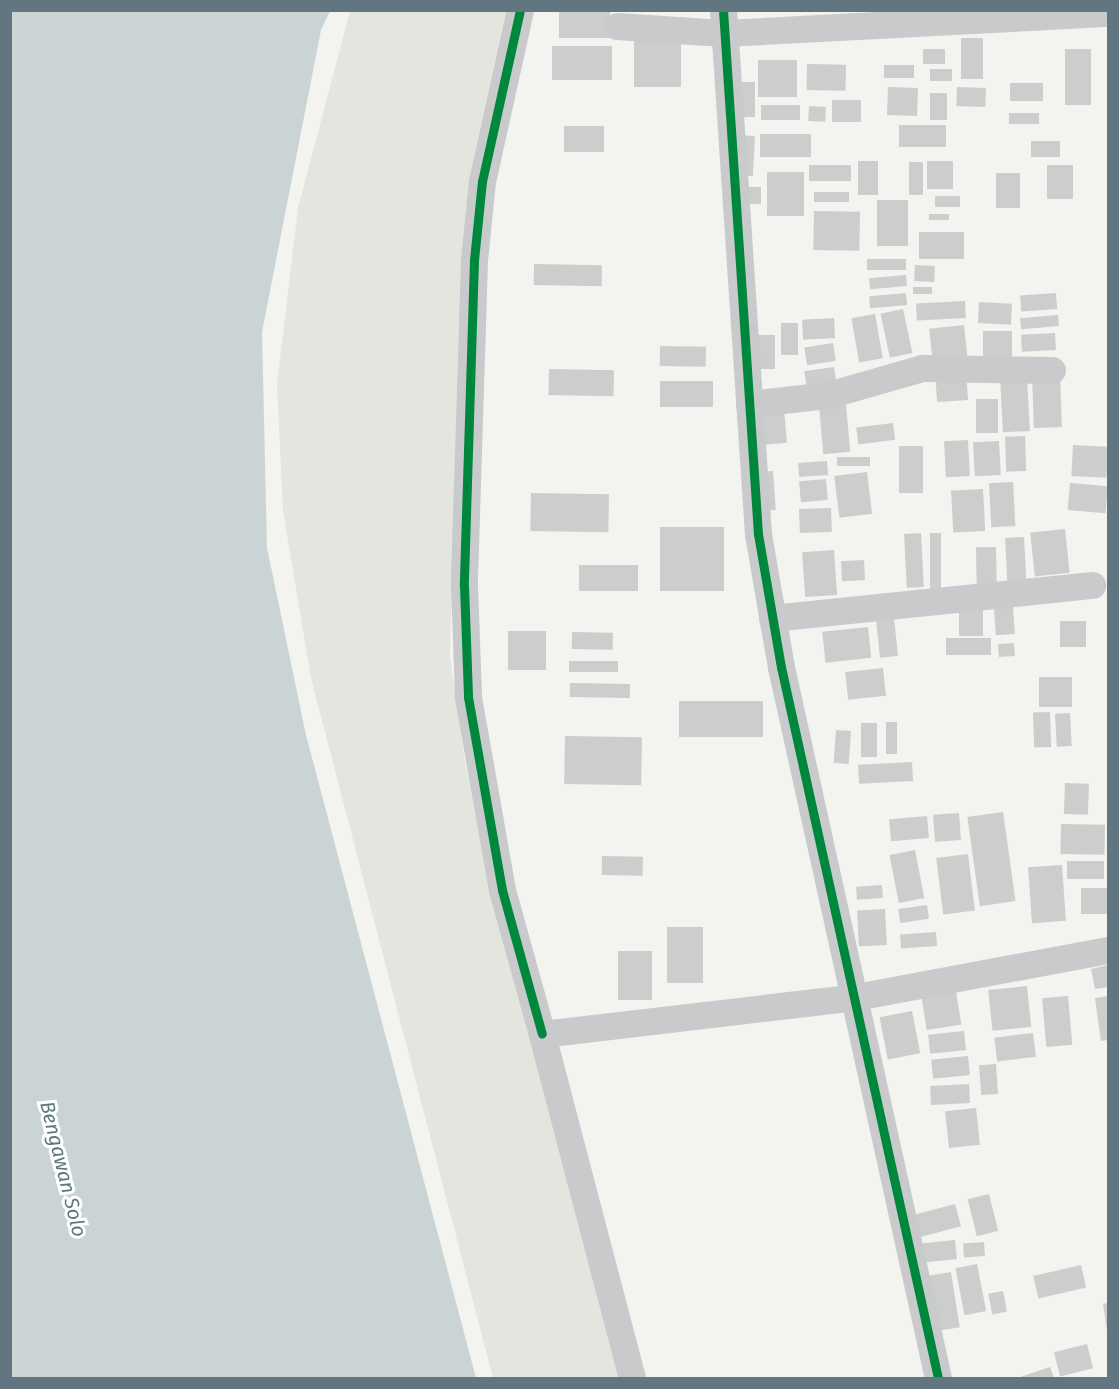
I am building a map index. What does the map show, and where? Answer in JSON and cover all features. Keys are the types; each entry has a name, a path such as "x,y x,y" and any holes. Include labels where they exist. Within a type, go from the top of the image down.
{"street":[{"path":"520,10 482,181 474,261 464,586 470,709 502,890 632,1378"},
{"path":"617,26 1108,13"},
{"path":"723,22 758,534 772,618 938,1378"},
{"path":"749,404 828,395 922,368 1052,370"},
{"path":"772,618 1092,585"},
{"path":"542,1034 856,997 1108,950"}],"shaded area":[{"path":"350,11 508,11 470,178 458,344 450,657 466,768 620,1378 493,1378 311,678 283,511 277,385 298,208"}],"water":[{"name":"Bengawan Solo","path":"10,11 330,11 321,30 262,332 267,548 306,735 476,1378 11,1378"}],"building":[{"path":"559,10 610,10 610,38 559,38"},
{"path":"634,36 681,36 681,87 634,87"},
{"path":"961,38 983,38 983,79 961,79"},
{"path":"552,46 612,46 612,80 552,80"},
{"path":"923,49 945,49 945,64 923,64"},
{"path":"1065,49 1091,49 1091,105 1065,105"},
{"path":"758,60 797,60 797,97 758,97"},
{"path":"807,64 846,65 846,91 807,90"},
{"path":"884,65 914,65 914,78 884,78"},
{"path":"930,69 952,69 952,81 930,81"},
{"path":"733,82 755,82 755,117 733,117"},
{"path":"1010,83 1043,83 1043,101 1010,101"},
{"path":"888,87 918,88 917,116 887,115"},
{"path":"957,87 986,88 985,107 956,106"},
{"path":"930,93 947,93 947,120 930,120"},
{"path":"832,100 861,100 861,122 832,122"},
{"path":"761,105 800,105 800,120 761,120"},
{"path":"809,106 826,107 825,122 808,121"},
{"path":"1009,113 1039,113 1039,124 1009,124"},
{"path":"899,125 946,125 946,147 899,147"},
{"path":"564,126 604,126 604,152 564,152"},
{"path":"760,134 811,134 811,157 760,157"},
{"path":"736,135 755,136 753,176 734,175"},
{"path":"1031,141 1060,141 1060,157 1031,157"},
{"path":"858,161 878,161 878,195 858,195"},
{"path":"927,161 953,161 953,189 927,189"},
{"path":"909,162 923,162 923,195 909,195"},
{"path":"809,165 851,165 851,181 809,181"},
{"path":"1047,165 1073,165 1073,199 1047,199"},
{"path":"767,172 804,172 804,216 767,216"},
{"path":"996,173 1020,173 1020,208 996,208"},
{"path":"743,187 761,187 761,204 743,204"},
{"path":"814,192 849,192 849,202 814,202"},
{"path":"935,196 960,196 960,207 935,207"},
{"path":"877,200 908,200 908,246 877,246"},
{"path":"814,211 860,212 859,251 813,250"},
{"path":"929,214 949,214 949,220 929,220"},
{"path":"919,232 964,232 964,259 919,259"},
{"path":"867,259 906,259 906,270 867,270"},
{"path":"534,264 602,265 602,286 534,285"},
{"path":"915,265 935,266 934,282 914,281"},
{"path":"906,275 907,286 870,289 869,278"},
{"path":"913,287 932,287 932,294 913,294"},
{"path":"906,293 907,305 870,308 869,296"},
{"path":"1056,293 1057,309 1021,311 1020,296"},
{"path":"965,301 966,318 917,321 916,304"},
{"path":"979,302 1012,304 1011,325 978,323"},
{"path":"903,309 912,353 890,358 881,314"},
{"path":"875,314 883,358 859,362 851,318"},
{"path":"1058,315 1059,326 1021,329 1020,318"},
{"path":"834,318 835,338 803,340 802,320"},
{"path":"781,323 798,323 798,355 781,355"},
{"path":"964,325 968,361 933,364 929,329"},
{"path":"983,331 1012,331 1012,360 983,360"},
{"path":"1055,333 1056,350 1022,352 1021,335"},
{"path":"754,335 775,335 775,369 754,369"},
{"path":"833,343 836,361 807,365 804,348"},
{"path":"660,346 706,347 706,367 660,366"},
{"path":"834,367 837,388 807,392 804,371"},
{"path":"549,369 614,370 614,396 549,395"},
{"path":"966,371 968,400 937,402 935,373"},
{"path":"1060,373 1062,427 1034,428 1032,374"},
{"path":"1027,376 1030,431 1003,432 1000,377"},
{"path":"660,381 713,381 713,407 660,407"},
{"path":"976,399 998,399 998,433 976,433"},
{"path":"846,404 850,452 823,454 819,406"},
{"path":"784,409 787,443 758,445 755,412"},
{"path":"893,423 895,440 858,444 856,428"},
{"path":"1025,436 1026,471 1006,472 1005,437"},
{"path":"968,440 970,476 946,477 944,441"},
{"path":"999,441 1001,475 975,476 973,442"},
{"path":"1073,445 1108,447 1106,478 1071,476"},
{"path":"899,446 923,446 923,493 899,493"},
{"path":"837,457 870,457 870,466 837,466"},
{"path":"827,461 828,475 799,477 798,463"},
{"path":"773,471 776,510 757,511 754,472"},
{"path":"867,472 872,514 839,518 834,476"},
{"path":"826,479 828,500 801,502 799,481"},
{"path":"1013,482 1015,526 991,527 989,483"},
{"path":"1070,483 1108,486 1106,513 1068,510"},
{"path":"983,489 985,531 953,533 951,491"},
{"path":"531,493 609,494 608,532 530,531"},
{"path":"831,508 832,532 800,533 799,509"},
{"path":"660,527 724,527 724,591 660,591"},
{"path":"1065,529 1070,573 1035,576 1030,533"},
{"path":"921,533 924,587 907,588 904,534"},
{"path":"930,533 941,533 941,590 930,590"},
{"path":"1024,537 1026,582 1007,583 1005,538"},
{"path":"976,547 996,547 997,589 977,589"},
{"path":"834,550 837,595 805,597 802,552"},
{"path":"864,560 865,580 842,581 841,561"},
{"path":"579,565 638,565 638,591 579,591"},
{"path":"1012,594 1015,634 996,635 993,595"},
{"path":"959,601 983,601 983,636 959,636"},
{"path":"894,618 898,656 880,658 876,620"},
{"path":"1060,621 1086,621 1086,647 1060,647"},
{"path":"868,627 871,658 825,663 822,632"},
{"path":"508,631 546,631 546,670 508,670"},
{"path":"572,632 613,633 613,650 572,649"},
{"path":"946,638 991,638 991,655 946,655"},
{"path":"1014,643 1015,656 999,657 998,644"},
{"path":"569,661 618,661 618,672 569,672"},
{"path":"883,668 886,696 848,700 845,672"},
{"path":"1039,677 1072,677 1072,707 1039,707"},
{"path":"570,683 630,684 630,698 570,697"},
{"path":"679,701 763,701 763,737 679,737"},
{"path":"1050,712 1051,747 1034,748 1033,713"},
{"path":"1070,713 1072,746 1057,747 1055,714"},
{"path":"886,722 897,722 897,754 886,754"},
{"path":"861,723 877,723 877,757 861,757"},
{"path":"836,730 851,731 849,764 834,763"},
{"path":"565,736 642,737 641,785 564,784"},
{"path":"912,762 913,781 859,784 858,765"},
{"path":"1065,783 1089,784 1088,815 1064,814"},
{"path":"1003,812 1016,901 980,906 967,817"},
{"path":"959,813 961,840 935,842 933,815"},
{"path":"927,816 929,838 891,841 889,819"},
{"path":"1061,824 1105,825 1104,855 1060,854"},
{"path":"915,850 924,898 899,903 889,855"},
{"path":"968,854 975,911 943,914 936,858"},
{"path":"602,856 643,857 643,876 602,875"},
{"path":"1067,861 1104,861 1104,879 1067,879"},
{"path":"1062,865 1066,921 1032,923 1028,867"},
{"path":"882,885 883,898 857,900 856,887"},
{"path":"1081,888 1108,888 1108,914 1081,914"},
{"path":"927,905 929,919 900,923 898,909"},
{"path":"885,909 887,945 859,946 857,910"},
{"path":"667,927 703,927 703,983 667,983"},
{"path":"936,932 937,946 901,948 900,935"},
{"path":"618,951 652,951 652,1000 618,1000"},
{"path":"1108,965 1108,987 1095,989 1091,969"},
{"path":"955,985 961,1025 927,1030 920,990"},
{"path":"1027,986 1031,1027 992,1031 988,990"},
{"path":"1068,996 1072,1045 1046,1047 1042,998"},
{"path":"1108,996 1108,1040 1101,1041 1095,998"},
{"path":"912,1011 920,1053 888,1060 880,1017"},
{"path":"964,1031 966,1050 930,1054 928,1035"},
{"path":"1033,1033 1036,1057 997,1062 994,1038"},
{"path":"968,1056 970,1075 933,1079 931,1060"},
{"path":"996,1064 998,1094 981,1095 979,1065"},
{"path":"969,1084 970,1103 931,1105 930,1086"},
{"path":"976,1108 980,1145 949,1148 945,1111"},
{"path":"989,1194 998,1231 977,1236 968,1199"},
{"path":"955,1204 961,1226 920,1237 914,1215"},
{"path":"955,1240 957,1259 923,1262 921,1244"},
{"path":"984,1242 985,1256 964,1257 963,1243"},
{"path":"977,1264 986,1311 965,1315 955,1268"},
{"path":"1081,1265 1086,1287 1038,1298 1033,1276"},
{"path":"951,1272 960,1327 932,1332 923,1276"},
{"path":"1003,1291 1007,1312 992,1314 988,1294"},
{"path":"1108,1303 1108,1331 1107,1331 1103,1304"},
{"path":"1087,1344 1093,1368 1060,1376 1054,1352"},
{"path":"1050,1367 1054,1378 1017,1378"}],"cycle path":[{"path":"520,10 482,181 474,260 464,586 468,697 502,890 542,1034"},
{"path":"723,10 758,534 781,667 938,1378"}]}
